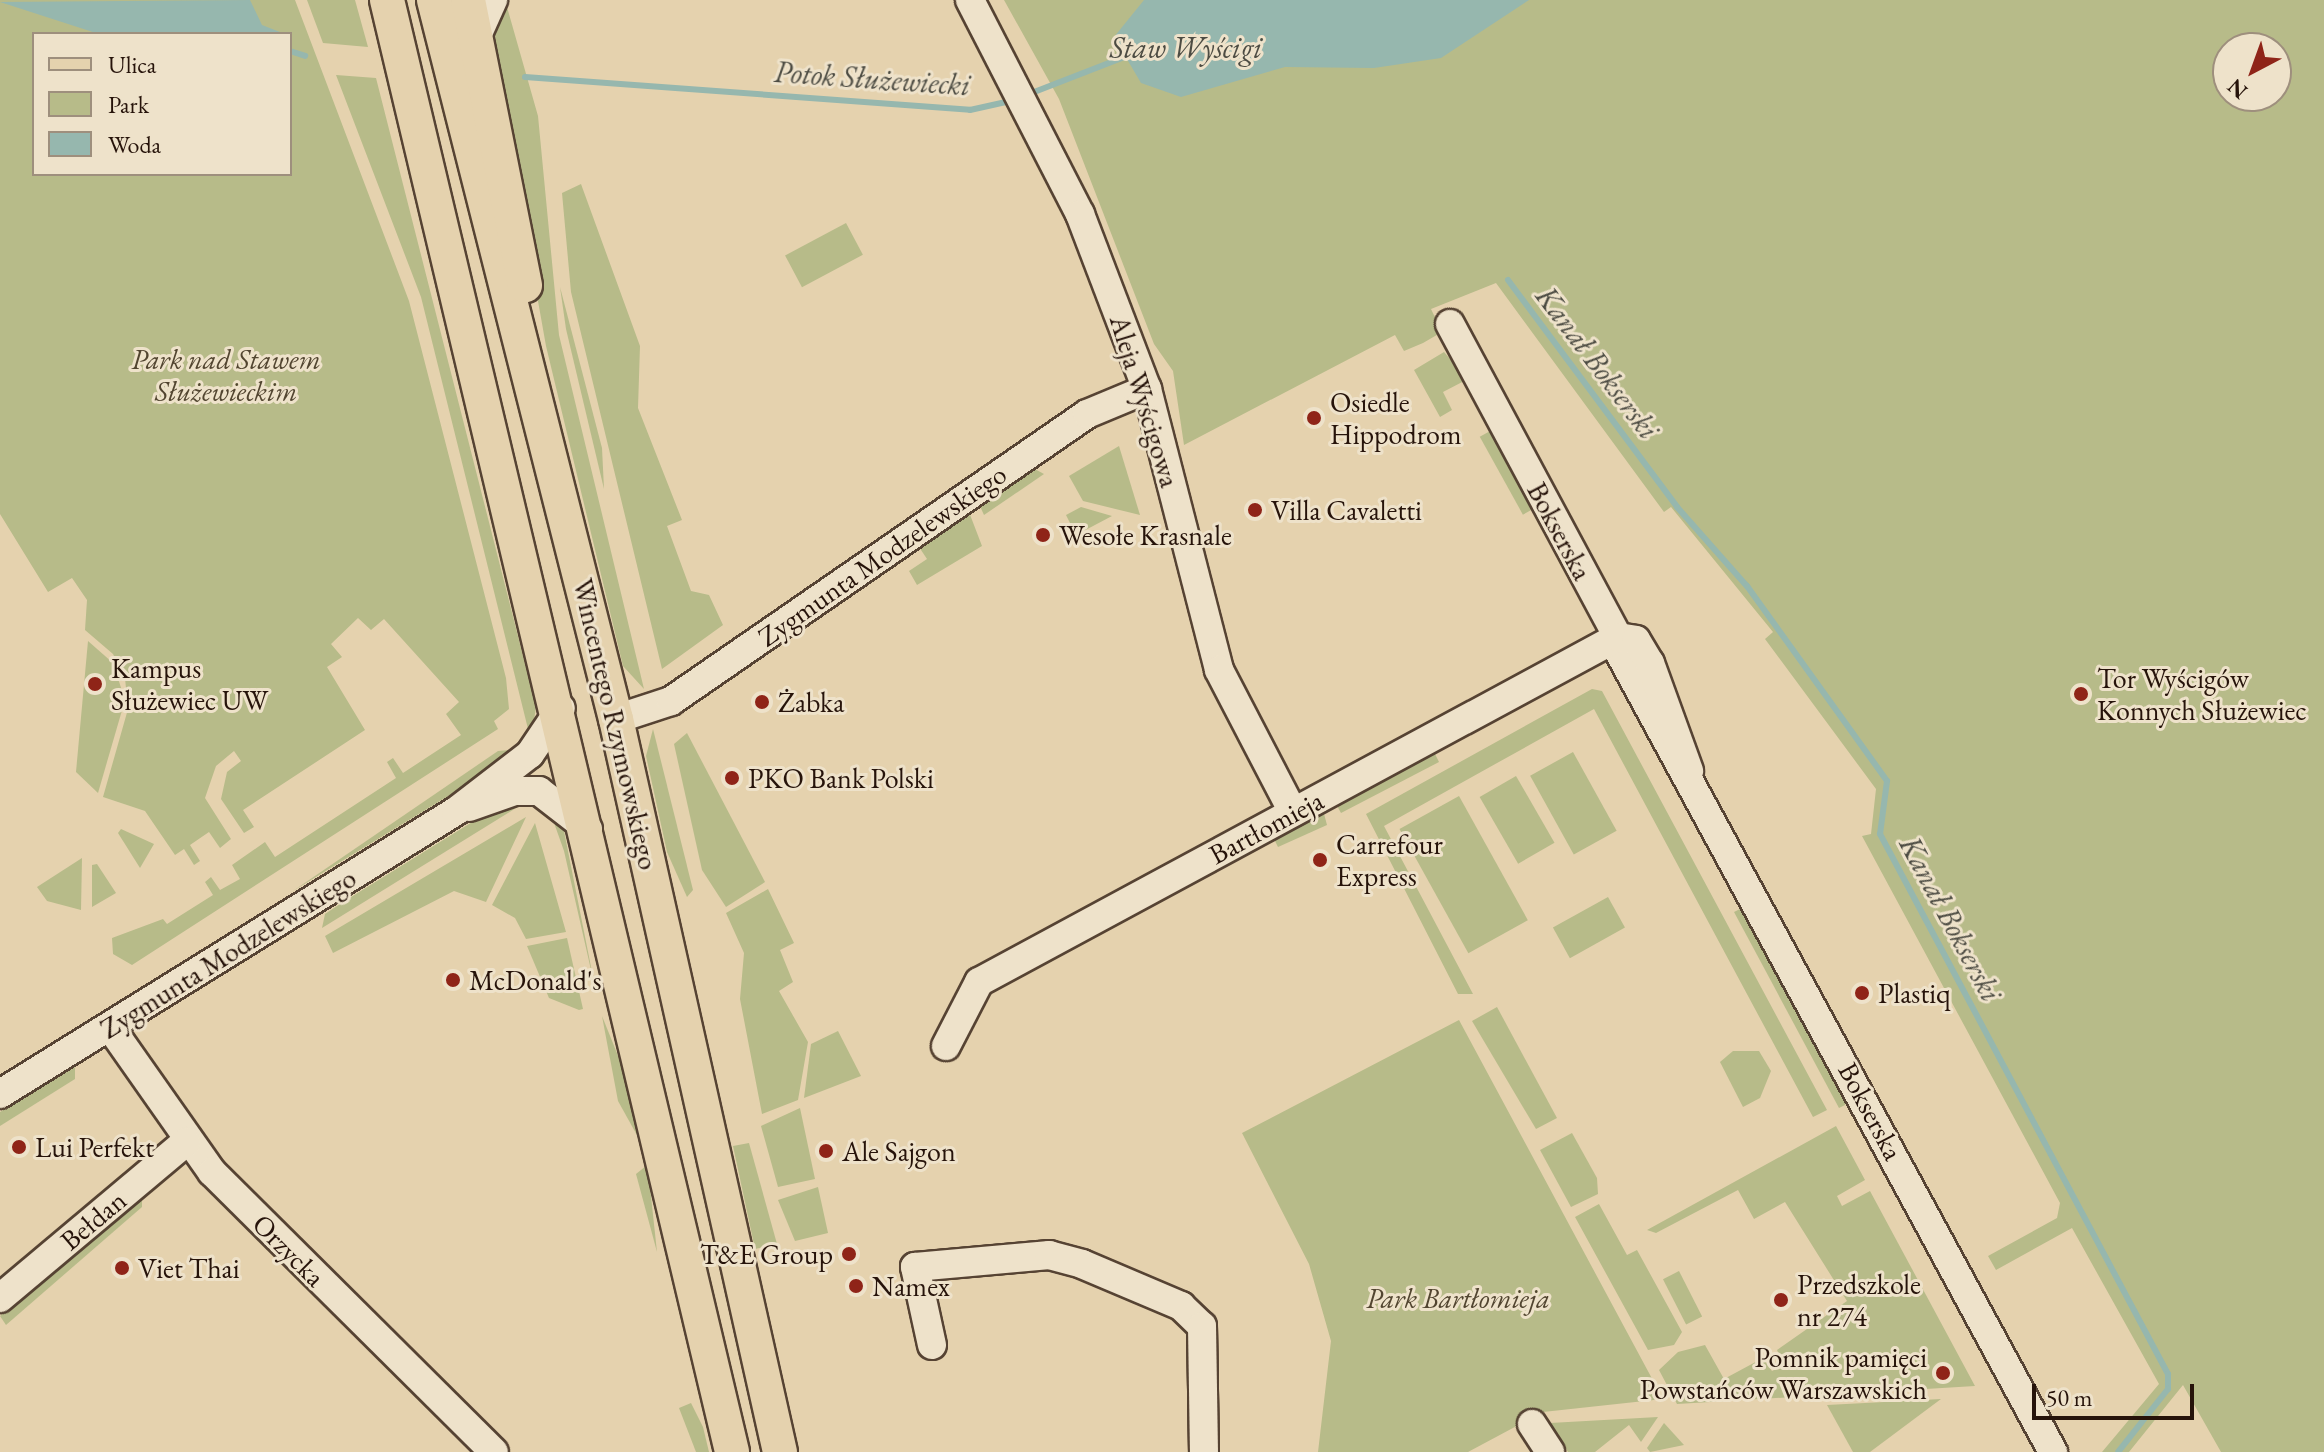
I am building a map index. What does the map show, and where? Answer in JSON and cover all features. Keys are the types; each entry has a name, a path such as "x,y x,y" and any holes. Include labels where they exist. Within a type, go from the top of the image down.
{"main road":[{"name":"Wincentego Rzymowskiego","path":"374,0 406,95"},
{"name":"Wincentego Rzymowskiego","path":"387,0 406,95 561,708 732,1452"},
{"name":"Wincentego Rzymowskiego","path":"434,0 535,381 616,719 780,1452"},
{"path":"468,0 523,265 535,381"}],"street":[{"path":"476,38 493,0"},
{"name":"Aleja Wyścigowa","path":"970,0 1031,111 1147,389 1212,650 1234,707 1293,812"},
{"name":"Bokserska","path":"1450,324 1615,638 1636,640 1650,663 1689,771 2053,1452"},
{"name":"Zygmunta Modzelewskiego","path":"616,719 671,701 1087,414 1147,389"},
{"name":"Bartłomieja","path":"946,1046 979,982 1615,638"},
{"name":"Zygmunta Modzelewskiego","path":"0,1094 456,811 530,754 561,708"},
{"name":"Zygmunta Modzelewskiego","path":"456,811 526,790 552,798 588,829"},
{"name":"Orzycka","path":"110,1027 186,1142 494,1452"},
{"name":"Bełdan","path":"0,1298 186,1142"},
{"path":"932,1345 915,1267 1049,1255 1082,1264 1181,1306 1202,1326 1204,1452"},
{"path":"1532,1424 1550,1452"}],"green space":[{"name":"Park nad Stawem Służewieckim","path":"0,0 295,0 409,301 506,678 509,709 494,721 498,729 132,965 113,954 112,938 163,919 167,924 213,895 205,882 211,877 220,890 240,879 232,865 265,842 275,857 396,778 387,762 393,758 403,773 461,735 446,714 459,702 384,619 371,630 358,618 331,644 342,657 327,667 365,730 243,810 254,827 244,833 221,799 227,772 241,761 234,751 216,766 205,798 231,839 220,848 209,832 190,845 200,861 194,865 184,849 175,855 145,811 103,797 128,709 125,678 113,654 85,630 87,600 72,578 48,592 0,514"},
{"path":"307,0 355,0 368,47 323,43"},
{"path":"505,0 538,116 559,335 644,689 623,666 546,346 490,31"},
{"name":"Tor Wyścigów Konnych Służewiec","path":"1004,0 2324,0 2324,1452 2221,1452 2183,1385 2129,1452 2102,1452 2159,1384 2072,1228 1996,1270 1988,1256 2057,1218 2060,1203 1862,836 1871,834 1876,789 1765,639 1773,632 1671,507 1664,512 1496,283 1431,309 1442,332 1423,343 1404,351 1395,335 1184,445 1173,371 1154,344 1059,99"},
{"path":"336,75 376,78 536,707 531,741 421,297"},
{"path":"581,184 640,346 638,408 682,520 667,526 691,591 709,595 723,625 662,669 571,292 562,193"},
{"path":"846,223 863,255 802,287 785,255"},
{"path":"560,287 602,448 604,489 566,329"},
{"path":"1444,352 1468,379 1443,392 1452,410 1440,417 1414,370"},
{"path":"1492,430 1535,508 1523,515 1480,437"},
{"path":"1119,446 1140,515 1083,501 1069,476"},
{"path":"1031,467 1044,474 984,515 979,504"},
{"path":"1081,507 1112,516 1076,535 1066,515"},
{"path":"969,512 982,546 917,585 909,571 927,559 919,547"},
{"path":"88,641 113,663 125,700 98,793 76,772"},
{"path":"1592,689 1602,691 1827,1110 1813,1117 1594,709 1384,826 1473,994 1458,994 1366,814"},
{"path":"653,729 693,890 687,897 667,852 646,756"},
{"path":"687,733 765,882 726,907 702,870 674,744"},
{"path":"509,750 512,757 293,891 498,751"},
{"path":"1433,750 1439,762 1341,813 1336,804"},
{"path":"1573,752 1617,831 1574,854 1530,776"},
{"path":"1516,776 1554,843 1518,864 1480,797"},
{"path":"1459,796 1528,920 1468,953 1400,829"},
{"path":"522,803 322,928 325,914 343,902 490,811"},
{"path":"547,803 563,826 596,992 564,851"},
{"path":"1323,810 1327,825 1278,847 1273,837"},
{"path":"526,817 486,902 454,891 333,953 325,936"},
{"path":"535,823 566,932 526,939 515,918 492,905"},
{"path":"121,829 154,844 140,868 118,833"},
{"path":"82,858 81,910 47,901 37,887"},
{"path":"97,864 116,893 92,907 92,865"},
{"path":"768,889 794,943 780,950 793,982 779,991 808,1042 798,1100 762,1114 740,999 744,953 726,913"},
{"path":"1608,897 1625,928 1570,958 1553,928"},
{"path":"1748,905 1849,1097 1845,1105 1839,1108 1734,912"},
{"path":"567,938 583,1009 579,1010 549,998 527,946"},
{"path":"1497,1007 1557,1118 1536,1129 1472,1021"},
{"path":"602,1016 629,1083 643,1146 618,1101"},
{"name":"Park Bartłomieja","path":"1459,1020 1663,1399 1543,1412 1468,1452 1318,1452 1331,1341 1309,1264 1242,1133"},
{"path":"838,1031 861,1076 804,1098 811,1044"},
{"path":"1733,1051 1759,1051 1771,1071 1760,1098 1743,1107 1720,1062"},
{"path":"75,1067 75,1079 0,1126 0,1112"},
{"path":"800,1108 815,1179 778,1187 761,1126"},
{"path":"1836,1126 1865,1180 1837,1196 1842,1206 1870,1191 1975,1386 1677,1404 1659,1370 1678,1352 1705,1345 1724,1379 1763,1358 1772,1371 1784,1365 1777,1350 1847,1301 1785,1202 1754,1219 1738,1190 1656,1233 1647,1230"},
{"path":"1572,1133 1597,1178 1598,1194 1571,1207 1540,1150"},
{"path":"749,1143 777,1244 755,1249 733,1146"},
{"path":"646,1166 650,1187 657,1252 636,1174"},
{"path":"818,1187 828,1233 795,1241 778,1200"},
{"path":"142,1195 142,1207 6,1325 0,1316"},
{"path":"1599,1204 1627,1255 1637,1250 1682,1332 1674,1345 1648,1350 1575,1217"},
{"path":"1679,1271 1702,1316 1686,1325 1663,1279"},
{"path":"1941,1399 1870,1452 1853,1452 1827,1405"},
{"path":"691,1403 703,1427 709,1452 696,1452 679,1408"},
{"path":"1658,1417 1641,1442 1629,1425 1595,1452 1568,1452 1550,1423"},
{"path":"1664,1423 1684,1445 1650,1452 1647,1448"}],"water":[{"path":"250,0 262,25 280,32 93,32 0,2"},
{"name":"Staw Wyścigi","path":"1144,0 1529,0 1441,58 1374,68 1285,67 1181,97 1141,83 1114,37"}],"waterway":[{"name":"Potok Służewiecki","path":"292,52 305,56"},
{"name":"Potok Służewiecki","path":"1029,94 1127,56"},
{"name":"Potok Służewiecki","path":"525,77 970,110 1015,100"},
{"name":"Kanał Bokserski","path":"1508,280 1677,507 1747,586 1887,781 1880,834 2168,1374 2168,1389 2118,1452"}],"place":[{"name":"Osiedle Hippodrom","path":"1314,418"},
{"name":"Villa Cavaletti","path":"1255,510"},
{"name":"Wesołe Krasnale","path":"1043,535"},
{"name":"Kampus Służewiec UW","path":"95,684"},
{"name":"Tor Wyścigów Konnych Służewiec","path":"2081,694"},
{"name":"Żabka","path":"762,702"},
{"name":"PKO Bank Polski","path":"732,778"},
{"name":"Carrefour Express","path":"1320,860"},
{"name":"McDonald's","path":"453,980"},
{"name":"Plastiq","path":"1862,993"},
{"name":"Lui Perfekt","path":"19,1147"},
{"name":"Ale Sajgon","path":"826,1151"},
{"name":"T&E Group","path":"849,1254"},
{"name":"Viet Thai","path":"122,1268"},
{"name":"Namex","path":"856,1286"},
{"name":"Przedszkole nr 274","path":"1781,1300"},
{"name":"Pomnik pamięci Powstańców Warszawskich","path":"1943,1373"}]}
